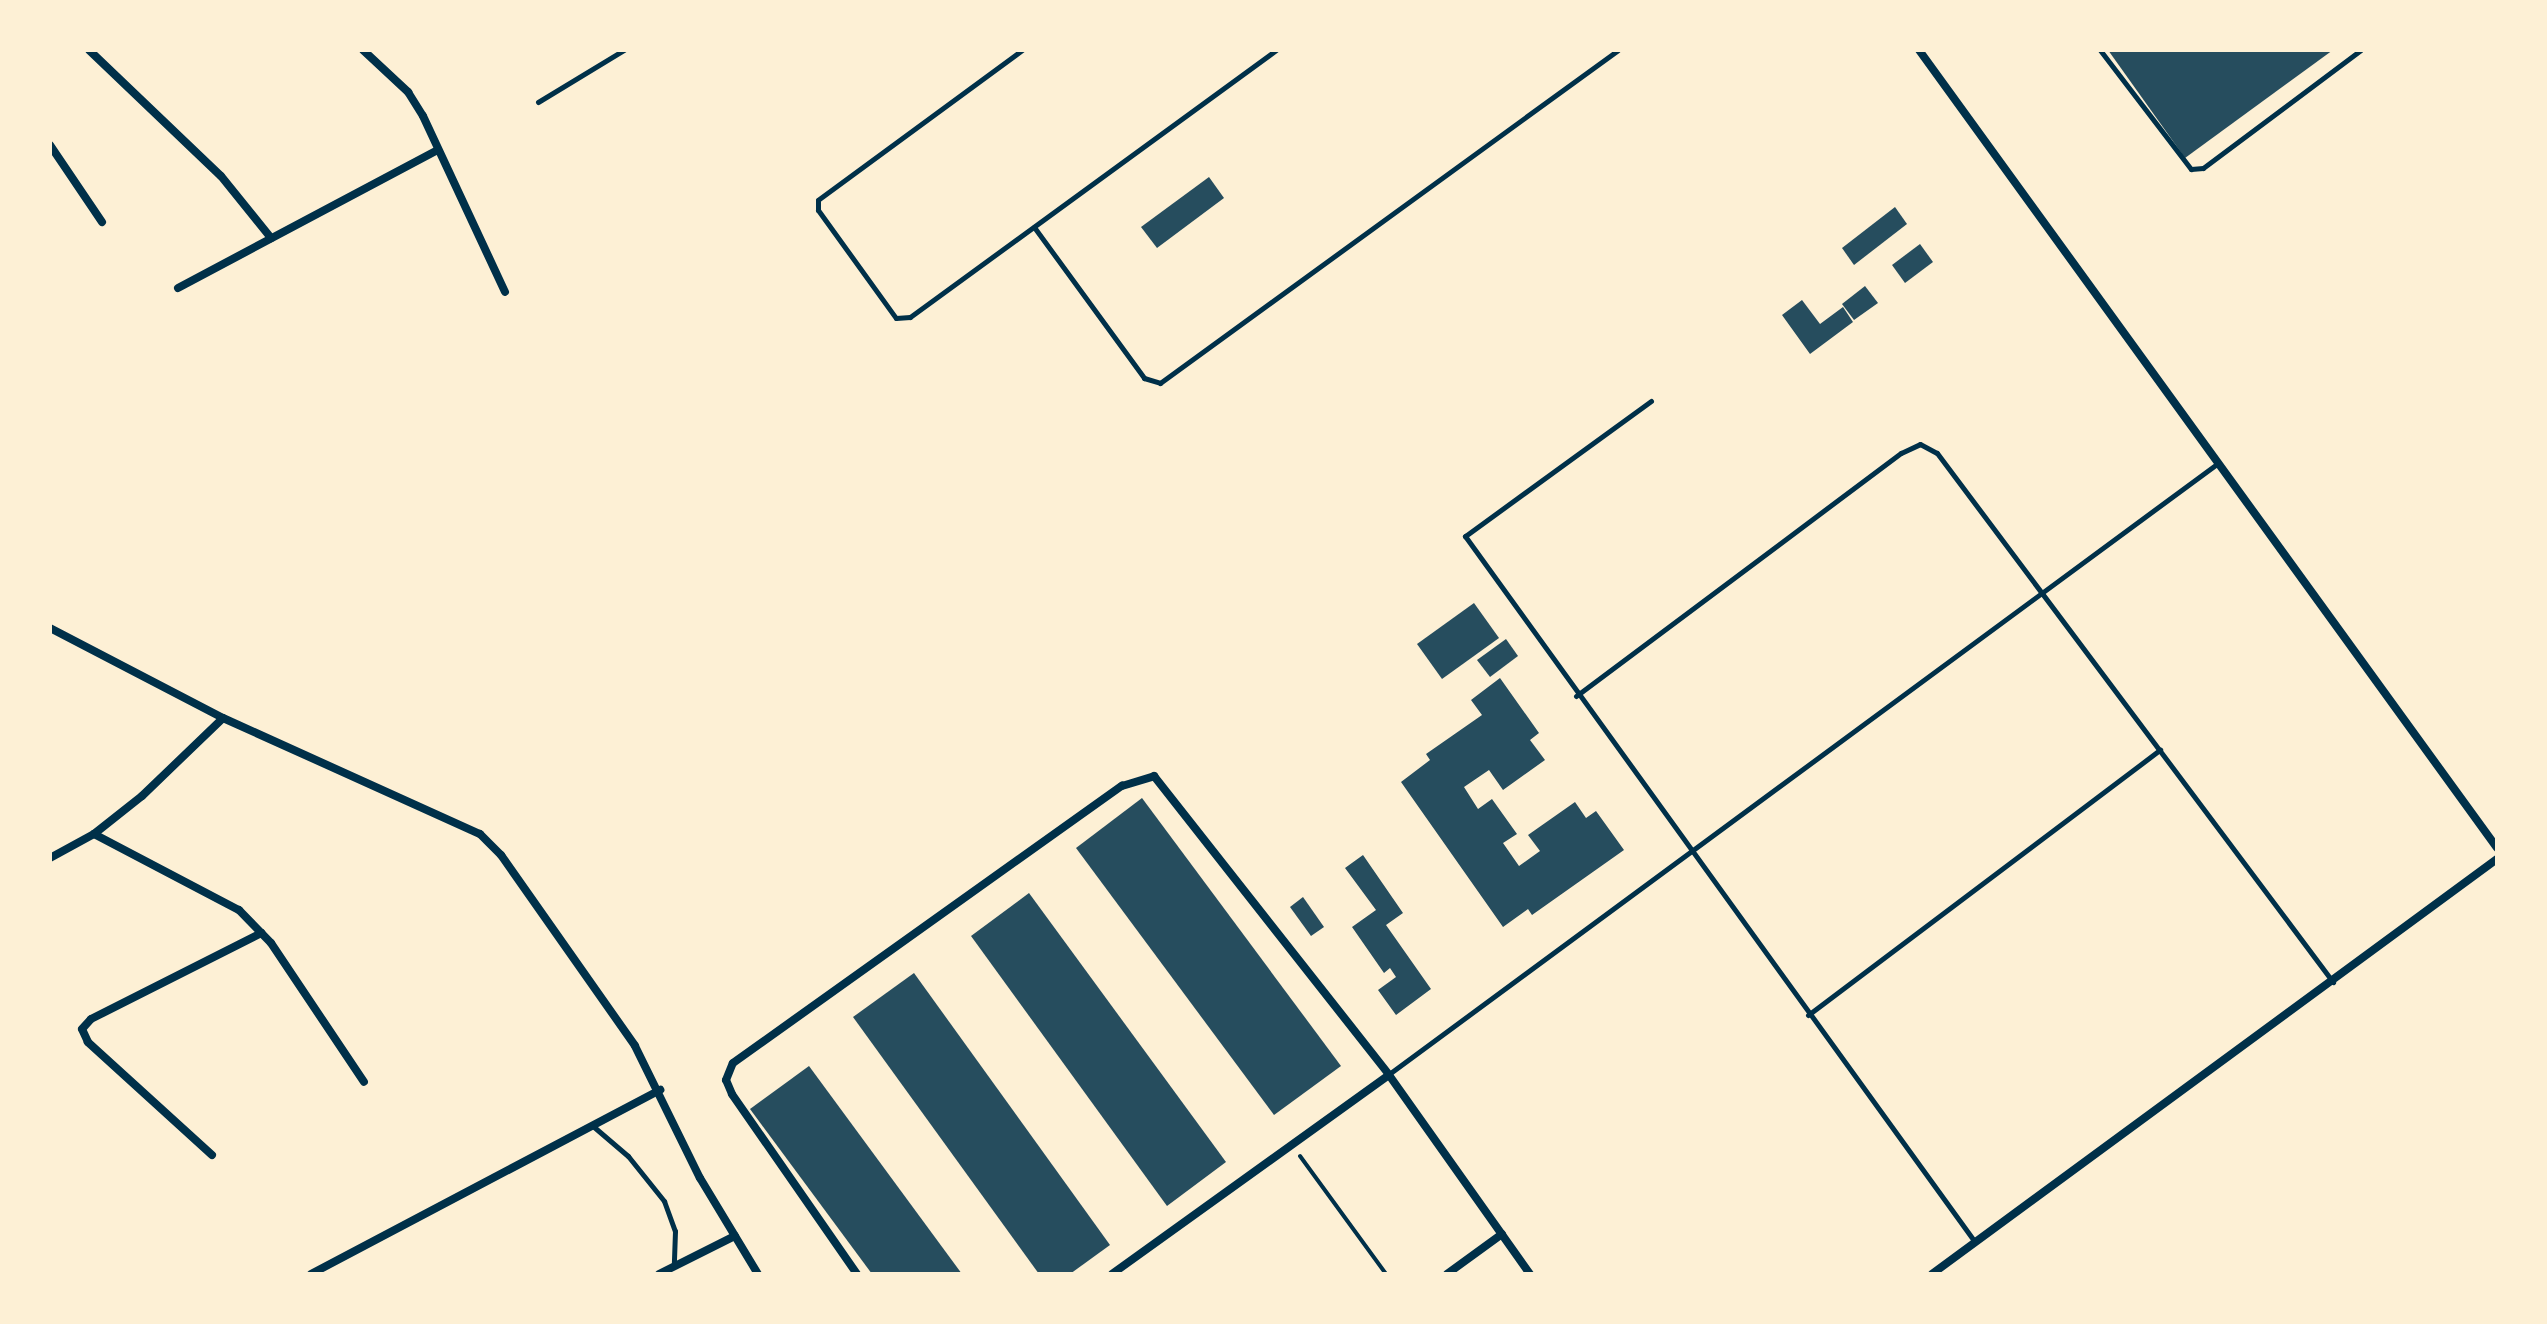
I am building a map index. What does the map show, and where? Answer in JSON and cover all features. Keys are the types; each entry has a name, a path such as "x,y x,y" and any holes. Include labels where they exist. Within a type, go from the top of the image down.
{"street":[{"path":"89,50 221,176 271,238"},
{"path":"363,50 408,92 505,292"},
{"path":"1919,50 2497,848"},
{"path":"50,145 102,222"},
{"path":"178,288 437,150"},
{"path":"50,628 223,718 480,834 551,924 660,1090 675,1130 758,1274"},
{"path":"50,858 94,834 175,767 223,718"},
{"path":"857,1274 732,1094 726,1080 733,1063 1137,778 1154,776 1389,1075 1530,1274"},
{"path":"94,834 239,910 261,933 364,1082"},
{"path":"1932,1274 2333,983 2497,859"},
{"path":"212,1155 88,1042 82,1029 91,1019 261,933"},
{"path":"1112,1274 1389,1075"},
{"path":"311,1274 660,1090"},
{"path":"1447,1274 1502,1234"},
{"path":"659,1274 735,1236"}],"lane":[{"path":"538,102 624,50"},
{"path":"1022,50 817,205 901,320 1276,50"},
{"path":"1034,227 1144,378 1160,383 1618,50"},
{"path":"2100,50 2191,169 2203,168 2361,50"},
{"path":"1651,401 1465,536 1576,696 1975,1243"},
{"path":"1576,696 1920,444 1937,453 2333,983"},
{"path":"1389,1075 2219,463"},
{"path":"1808,1015 2160,750"},
{"path":"594,1127 628,1156 664,1201 675,1231 674,1267"}],"path":[{"path":"1291,1145 1386,1274"}],"building":[{"path":"2108,50 2333,50 2185,158"},
{"path":"1209,177 1224,198 1157,248 1141,227"},
{"path":"1895,207 1907,224 1854,265 1842,248"},
{"path":"1920,244 1933,262 1905,283 1892,265"},
{"path":"1865,286 1878,303 1854,320 1842,304"},
{"path":"1802,300 1820,324 1843,307 1853,322 1810,354 1782,315"},
{"path":"1474,603 1499,638 1442,679 1417,644"},
{"path":"1506,639 1518,656 1490,677 1477,660"},
{"path":"1500,678 1539,733 1530,740 1545,760 1503,790 1489,770 1464,787 1478,809 1492,799 1517,834 1503,843 1519,866 1540,851 1528,835 1575,802 1586,818 1596,811 1624,850 1532,915 1528,909 1503,927 1401,782 1430,760 1426,754 1482,715 1471,700"},
{"path":"1142,798 1341,1066 1274,1115 1076,848"},
{"path":"1363,855 1403,913 1386,925 1431,989 1396,1015 1378,990 1396,977 1390,968 1384,973 1352,927 1376,910 1345,868"},
{"path":"1029,893 1226,1162 1167,1206 971,936"},
{"path":"1303,897 1324,927 1311,936 1290,907"},
{"path":"914,973 1110,1245 1070,1274 1039,1274 853,1017"},
{"path":"809,1066 962,1274 872,1274 750,1109"}]}
